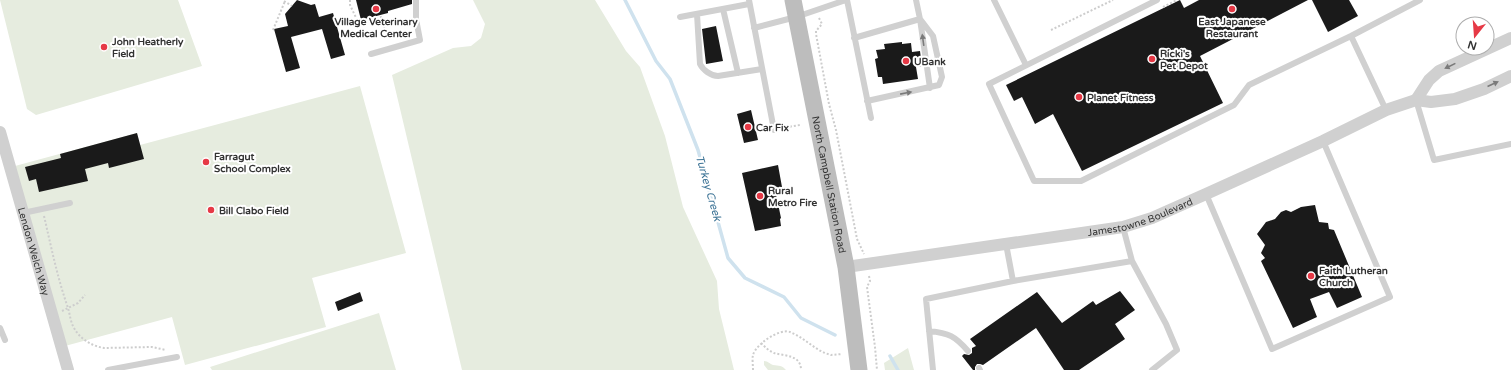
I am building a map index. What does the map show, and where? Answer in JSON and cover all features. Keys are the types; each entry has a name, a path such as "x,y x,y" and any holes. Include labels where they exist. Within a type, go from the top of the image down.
{"main road":[{"name":"North Campbell Station Road","path":"793,0 846,267 859,370"}],"street":[{"path":"1416,100 1429,80 1439,71 1511,38"},
{"name":"Jamestowne Boulevard","path":"846,267 1123,227 1152,218 1206,194 1323,141 1386,110 1416,100 1431,102 1455,100 1484,89 1511,76"},
{"name":"Lendon Welch Way","path":"0,132 68,370"}],"lane":[{"path":"371,54 420,40 416,19 416,0"},
{"path":"754,28 796,17 846,0 871,118"},
{"path":"916,0 930,88"},
{"path":"994,0 1026,65"},
{"path":"1157,0 989,84 1034,181 1081,181 1234,105 1249,85 1351,36 1420,0"},
{"path":"680,17 723,9 749,2 774,130"},
{"path":"723,9 738,73"},
{"path":"697,14 700,64 702,68 714,76 762,69"},
{"path":"854,38 920,18"},
{"path":"867,101 940,85 942,78 933,36 920,18"},
{"path":"1351,36 1386,110"},
{"path":"1416,100 1434,160 1511,144"},
{"path":"1206,194 1272,349 1378,302 1390,296 1323,141"},
{"path":"23,213 70,203"},
{"path":"1123,227 1132,261 1166,324 1178,350 1152,370"},
{"path":"1006,244 1013,281"},
{"path":"933,370 926,298 1013,281 1132,261"},
{"path":"0,328 5,340"},
{"path":"929,331 943,332 958,339 968,351"},
{"path":"108,370 176,357"}],"path":[{"path":"273,30 284,0 292,6"},
{"path":"350,0 350,5 359,24 380,17 385,31"},
{"path":"1051,30 1114,0"},
{"path":"819,9 820,21 822,24 816,31 816,34 829,104 836,130 857,239 863,252 870,281 867,287 875,347 876,370"},
{"path":"783,128 800,125"},
{"path":"42,209 62,292 74,328 81,337 90,344 104,348 152,347 175,351 176,357"},
{"path":"60,312 78,303 85,295"},
{"path":"753,370 752,356 756,348 761,343 782,332 789,332 825,353 831,355 842,354"},
{"path":"761,343 774,352 792,356 799,361 802,370"}],"shaded area":[{"name":"John Heatherly Field","path":"0,0 178,0 202,66 36,115 27,109"},
{"path":"473,0 595,0 626,51 640,67 665,136 683,207 717,281 719,309 734,370 462,370 392,75 453,48 471,46 481,38 485,24"},
{"name":"Bill Clabo Field","path":"360,86 406,253 312,278 326,327 185,365 172,317 65,346 15,166 137,133 140,145"},
{"path":"379,313 396,370 212,370 210,367"},
{"path":"908,348 914,370 885,370 884,363"},
{"path":"764,361 767,361 773,365 782,366 786,370 768,370 764,365"}],"building":[{"path":"297,0 311,5 315,4 319,17 333,13 345,55 331,59 322,29 291,37 300,68 286,72 274,29 288,26 285,14"},
{"name":"Village Veterinary Medical Center","path":"356,0 412,0 412,4 388,11 388,13 361,20"},
{"path":"1180,0 1184,8 1199,0 1308,0 1200,56 1223,103 1082,171 1053,114 1035,124 1022,97 1014,101 1006,85"},
{"path":"1312,0 1349,0 1358,16 1328,32"},
{"path":"716,26 723,61 706,64 702,29"},
{"name":"UBank","path":"902,42 902,44 911,43 912,52 920,51 922,66 916,67 918,79 883,84 882,77 878,77 875,59 878,58 876,50 885,49 884,44"},
{"name":"Car Fix","path":"751,110 758,140 744,143 737,114"},
{"path":"137,133 144,159 109,168 108,163 85,169 88,181 39,192 36,179 29,181 25,167 61,158 60,154"},
{"name":"Rural Metro Fire","path":"778,165 782,187 775,189 781,218 781,226 755,231 742,173"},
{"name":"Faith Lutheran Church","path":"1315,205 1319,222 1328,223 1329,229 1334,230 1362,297 1337,308 1329,292 1310,299 1317,317 1293,328 1261,261 1265,258 1261,253 1265,245 1257,234 1266,222 1275,219 1281,212 1286,210 1291,212 1301,207"},
{"path":"1120,291 1135,310 1115,324 1125,339 1079,370 1064,370 1036,328 983,365 977,364 975,370 973,370 962,356 964,354 969,355 972,353 972,348 976,346 970,339 1037,292 1062,323 1093,301 1096,305"},
{"path":"360,292 363,301 338,311 335,302"}],"waterway":[{"name":"Turkey Creek","path":"625,0 656,61 670,79 698,150 728,258 745,278 784,297 801,318 835,335"},
{"name":"Turkey Creek","path":"890,356 898,370"}],"place":[{"name":"Village Veterinary Medical Center","path":"376,9"},
{"name":"East Japanese Restaurant","path":"1232,9"},
{"name":"John Heatherly Field","path":"104,47"},
{"name":"Ricki's Pet Depot","path":"1152,59"},
{"name":"UBank","path":"906,61"},
{"name":"Planet Fitness","path":"1079,97"},
{"name":"Car Fix","path":"748,127"},
{"name":"Farragut School Complex","path":"206,162"},
{"name":"Rural Metro Fire","path":"760,196"},
{"name":"Bill Clabo Field","path":"211,210"},
{"name":"Faith Lutheran Church","path":"1311,276"}]}
